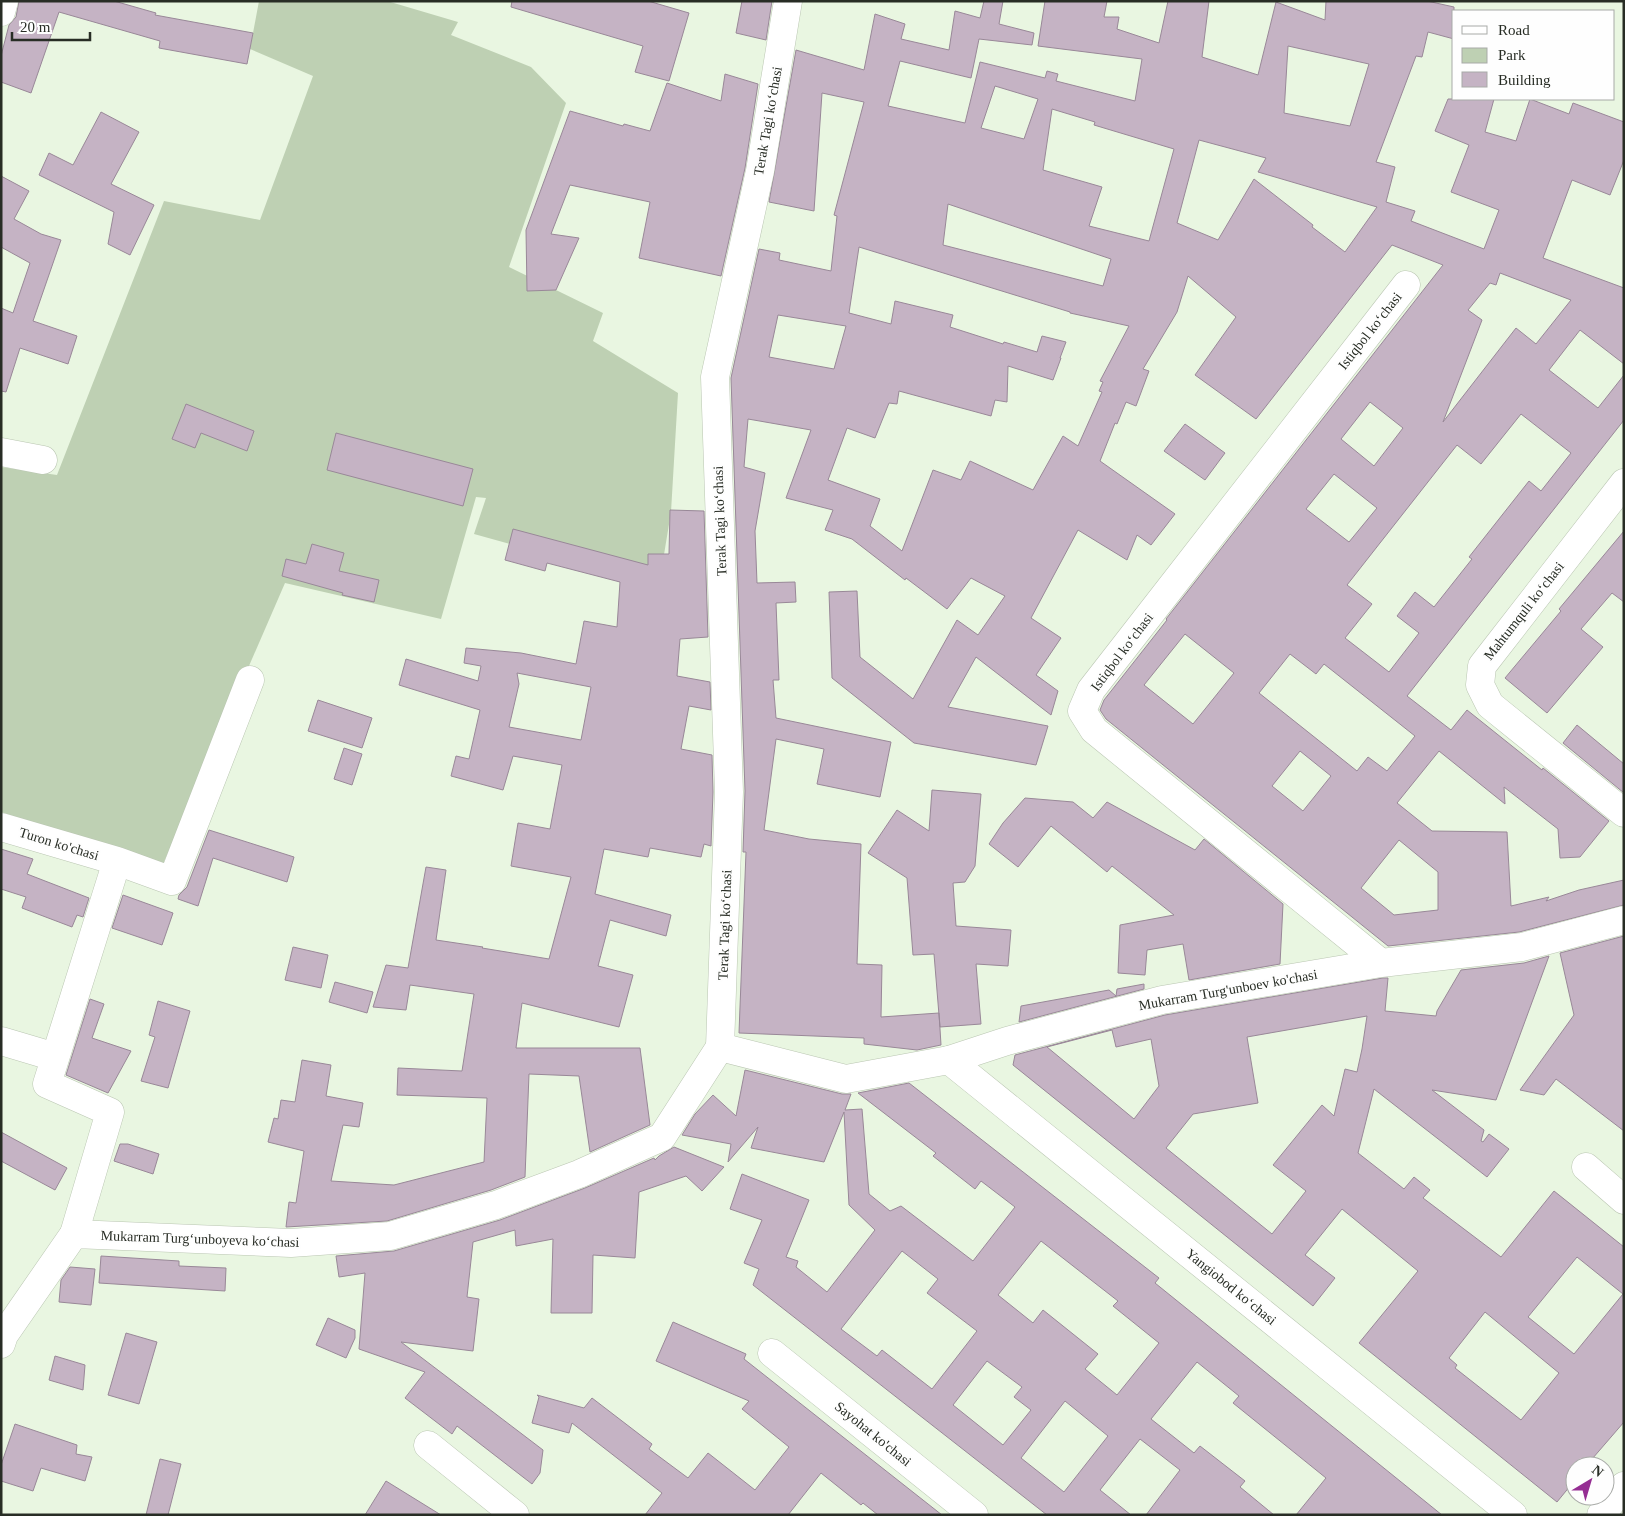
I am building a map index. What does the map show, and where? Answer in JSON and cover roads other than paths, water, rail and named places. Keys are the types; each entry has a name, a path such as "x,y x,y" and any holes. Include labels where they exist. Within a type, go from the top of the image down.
{"street":[{"path":"1,12 4,1"},
{"name":"Terak Tagi koʻchasi","path":"720,1047 729,792 716,378 760,171 788,1"},
{"name":"Istiqbol koʻchasi","path":"1381,963 1094,730 1082,711 1091,690 1406,285"},
{"path":"1,452 43,460"},
{"name":"Mahtumquli koʻchasi","path":"1624,483 1482,666 1480,685 1490,705 1624,813"},
{"name":"Turon ko'chasi","path":"1,827 117,862 172,881 250,680"},
{"path":"1,1344 4,1335 74,1234 110,1112 47,1084 117,862"},
{"name":"Mukarram Turg'unboev ko'chasi","path":"720,1047 846,1079 949,1060 1007,1041 1162,1000 1381,963 1522,947 1624,920"},
{"path":"1,1041 55,1057"},
{"name":"Mukarram Turgʻunboyeva koʻchasi","path":"74,1234 291,1244 390,1236 496,1205 580,1174 662,1136 720,1047"},
{"name":"Yangiobod koʻchasi","path":"949,1060 1513,1515"},
{"path":"1586,1167 1624,1200"},
{"name":"Sayohat ko'chasi","path":"772,1354 974,1515"},
{"path":"428,1445 515,1515"},
{"path":"1601,1515 1624,1486"}]}
